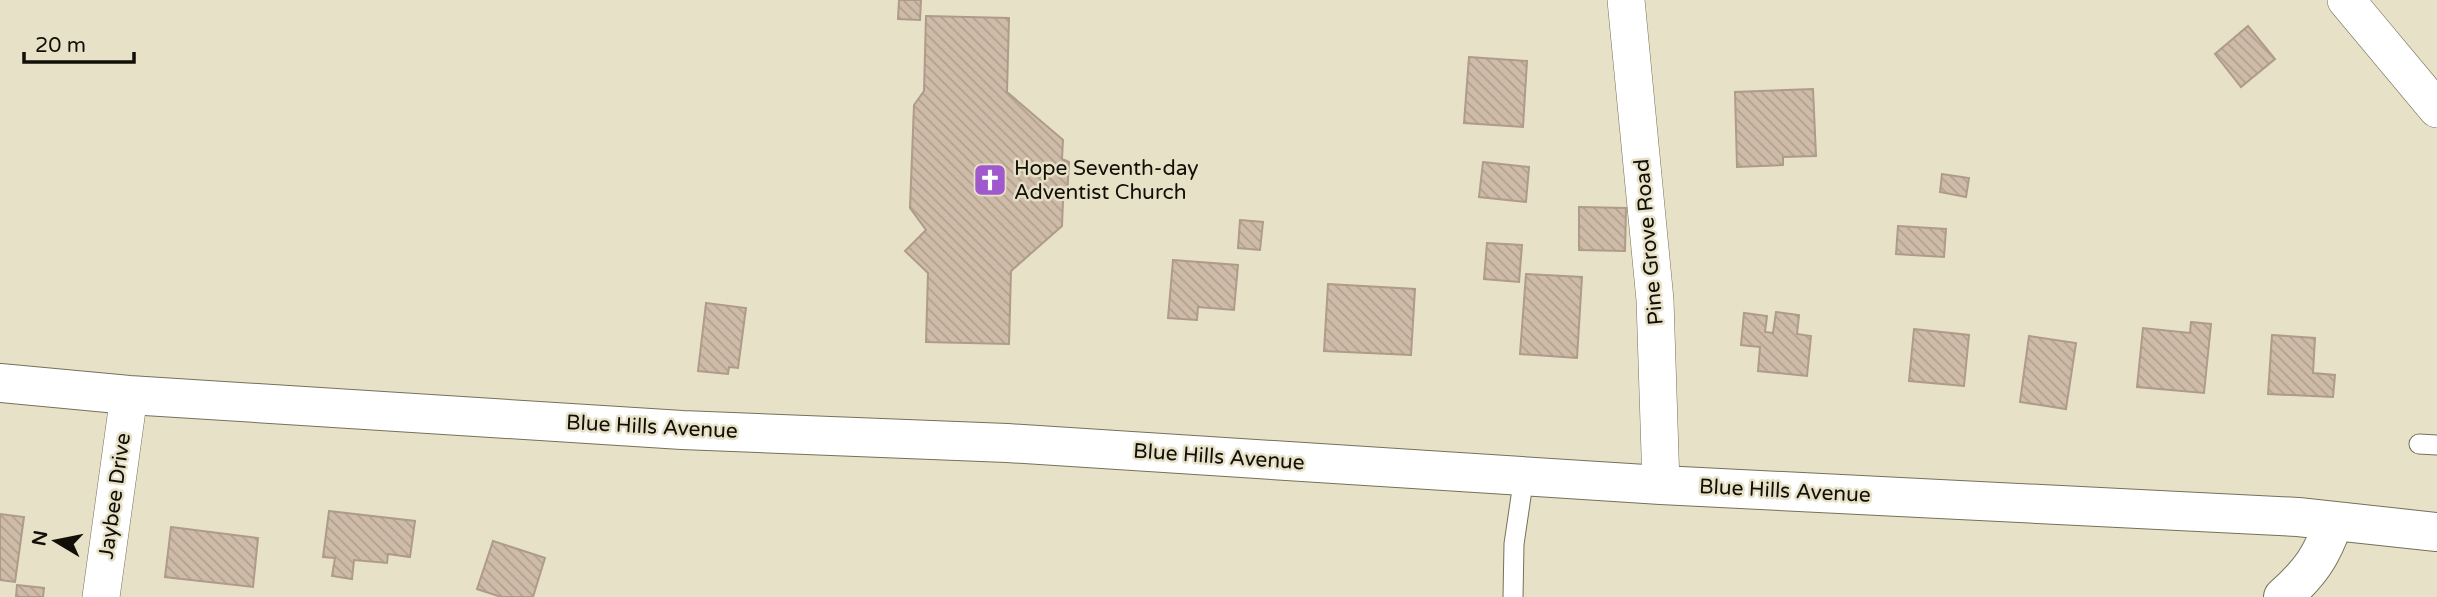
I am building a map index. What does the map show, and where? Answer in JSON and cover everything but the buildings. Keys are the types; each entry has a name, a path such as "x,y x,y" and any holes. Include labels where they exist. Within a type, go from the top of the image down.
{"main road":[{"name":"Blue Hills Avenue","path":"0,383 129,394 682,430 1007,443 1661,485 2298,517 2437,532"},
{"path":"2283,597 2304,579 2318,560 2334,521"}],"street":[{"name":"Pine Grove Road","path":"1626,0 1655,300 1661,485"},
{"path":"2346,0 2437,109"},
{"name":"Jaybee Drive","path":"101,597 129,394"}],"lane":[{"path":"1513,597 1514,544 1524,476"}],"place":[{"name":"Hope Seventh-day Adventist Church","path":"990,180"}]}
